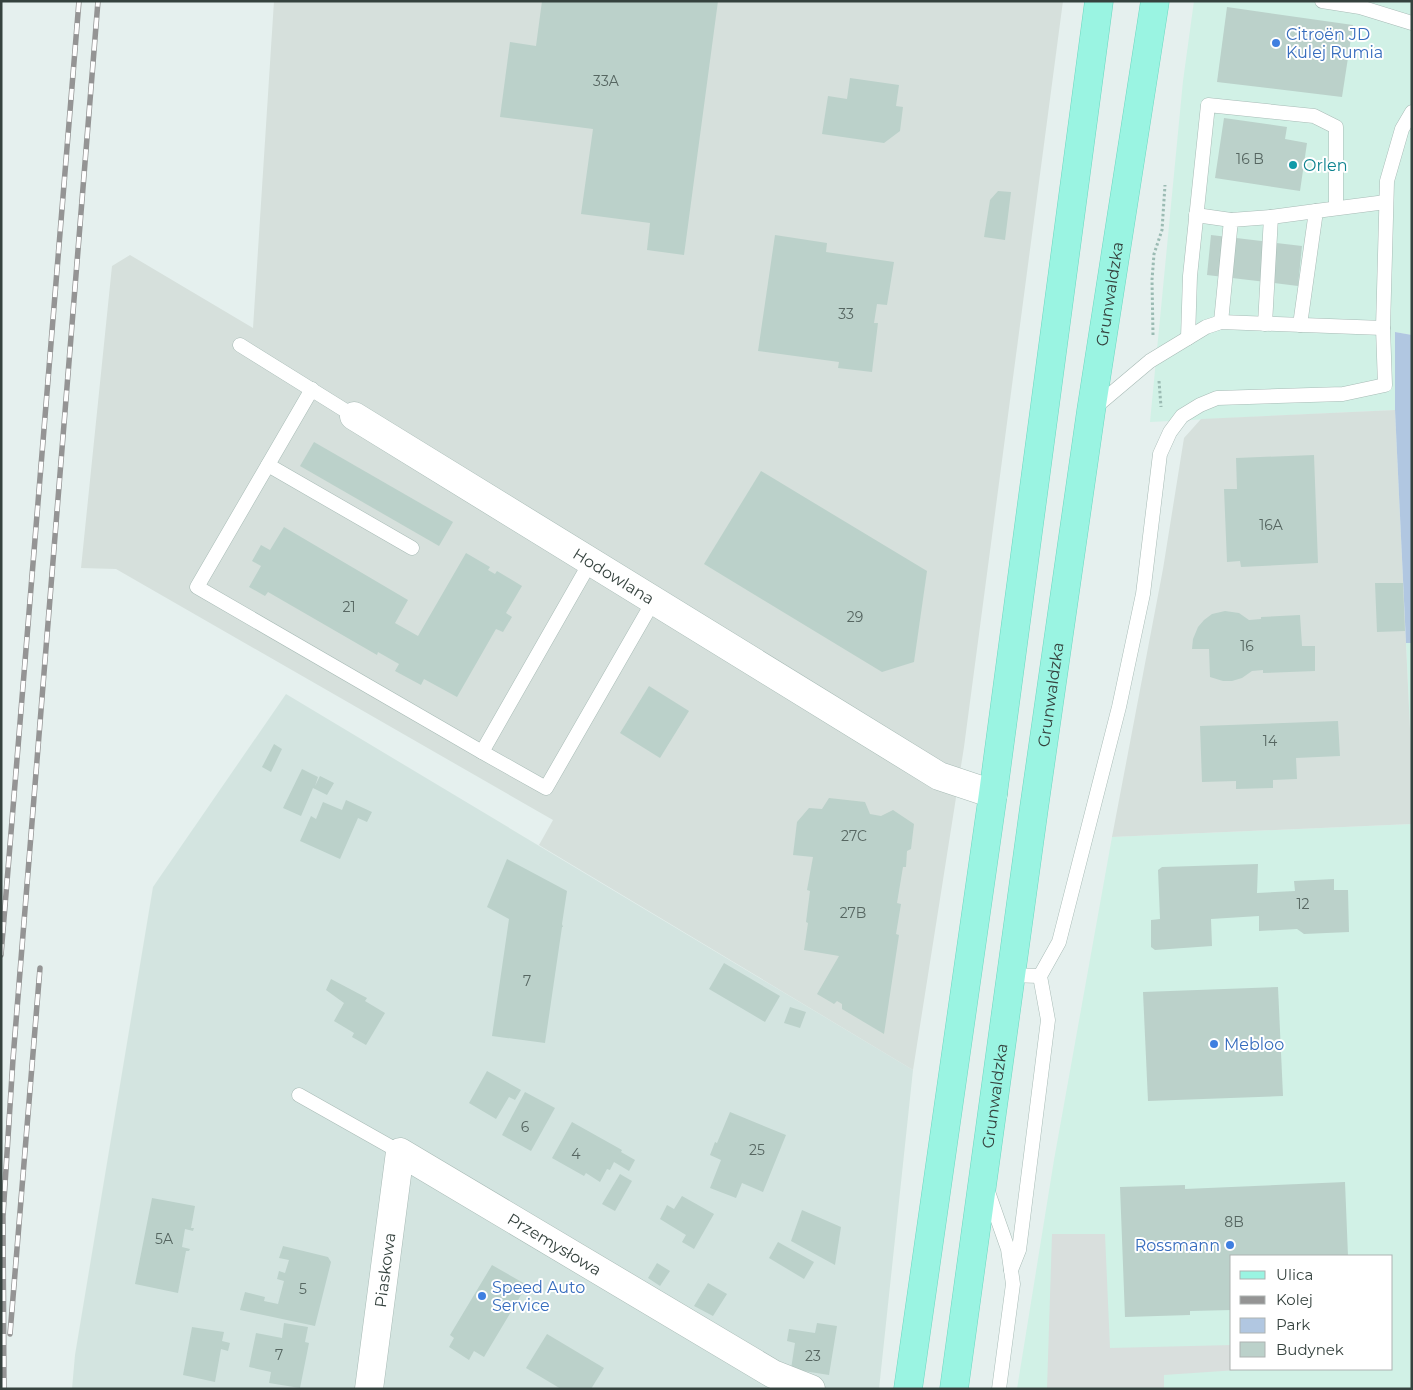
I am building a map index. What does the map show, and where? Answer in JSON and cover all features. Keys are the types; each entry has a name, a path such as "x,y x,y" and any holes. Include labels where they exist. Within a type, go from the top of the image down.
{"main road":[{"path":"908,1389 993,794 1099,1"},
{"name":"Grunwaldzka","path":"954,1389 1091,411 1154,1"}],"street":[{"name":"Hodowlana","path":"354,416 939,776 993,794"},
{"name":"Piaskowa","path":"368,1389 400,1152"},
{"name":"Przemysłowa","path":"400,1152 773,1374 811,1389"}],"lane":[{"path":"1322,1 1360,7 1412,23"},
{"path":"1188,338 1190,276 1208,105 1314,116 1336,127 1336,208"},
{"path":"1011,1270 1019,1250 1048,1020 1040,976 1059,942 1119,708 1143,594 1160,454 1170,432 1182,416 1200,405 1217,398 1343,394 1385,385 1383,328 1386,182 1402,129 1412,112"},
{"path":"1196,216 1231,220 1271,217 1386,202"},
{"path":"1300,325 1316,211"},
{"path":"1266,324 1271,217"},
{"path":"1221,322 1231,220"},
{"path":"1091,411 1158,357 1206,327 1221,322 1383,328"},
{"name":"Hodowlana","path":"240,345 354,416"},
{"path":"312,389 197,587 546,788 654,600"},
{"path":"268,465 412,548"},
{"path":"482,752 591,562"},
{"path":"1011,975 1040,976"},
{"name":"Przemysłowa","path":"300,1095 400,1152"},
{"path":"984,1178 1008,1249 1013,1284 999,1389"}],"path":[{"path":"1166,185 1162,230 1154,254 1152,333 1158,357 1162,426 1170,432"}],"shaded area":[{"path":"274,1 1063,1 964,747 913,1070 539,845 553,820 116,569 81,568 112,266 130,255 253,328"},
{"path":"1194,1 1412,1 1412,335 1395,332 1395,410 1150,422 1183,81"},
{"path":"1395,410 1412,771 1412,824 1112,837 1163,569 1184,438 1201,419"},
{"path":"1406,643 1412,643 1412,771"},
{"path":"286,694 913,1070 879,1389 72,1389 75,1355 153,887"},
{"path":"1412,824 1412,1389 1017,1389 1054,1160 1112,837"},
{"path":"1052,1234 1105,1234 1110,1348 1230,1345 1230,1370 1237,1370 1164,1375 1164,1389 1047,1389"}],"green space":[{"path":"1395,332 1412,335 1412,643 1406,643 1395,410"}],"building":[{"path":"542,1 718,1 684,255 647,250 650,223 581,214 593,129 500,117 510,42 536,46"},
{"path":"1227,7 1353,25 1342,97 1217,82"},
{"path":"850,78 899,85 896,106 903,107 900,131 884,143 822,134 828,96 847,99"},
{"path":"1224,118 1287,127 1285,139 1307,143 1300,191 1215,178"},
{"path":"998,191 1011,192 1005,240 984,237 990,200"},
{"path":"775,235 827,243 826,252 894,262 887,305 877,304 874,323 878,323 872,372 838,368 839,362 758,351"},
{"path":"1211,235 1302,246 1298,286 1207,275"},
{"path":"314,442 453,522 439,546 300,466"},
{"path":"1314,455 1318,563 1241,567 1240,561 1227,562 1224,489 1237,489 1236,458"},
{"path":"761,471 927,571 914,662 882,672 704,564"},
{"path":"284,527 408,600 395,623 418,636 466,553 490,567 488,570 495,574 497,571 522,586 506,613 512,617 503,632 496,629 457,697 424,679 421,685 395,671 399,664 378,652 377,655 268,592 265,596 249,587 261,566 252,561 261,545 270,550"},
{"path":"1375,583 1403,583 1405,631 1377,632"},
{"path":"1225,611 1239,613 1249,620 1261,619 1261,617 1300,615 1302,646 1315,646 1315,671 1263,673 1263,670 1252,671 1242,678 1232,681 1223,681 1210,677 1209,649 1192,649 1193,639 1198,627 1204,620 1212,614"},
{"path":"649,686 689,711 660,758 620,733"},
{"path":"1338,721 1340,756 1296,758 1297,779 1273,780 1273,788 1236,789 1236,781 1202,782 1200,726"},
{"path":"274,744 282,749 271,772 262,767"},
{"path":"302,769 318,777 315,786 320,776 334,783 327,795 313,788 301,816 283,808"},
{"path":"829,798 865,802 870,814 881,816 893,810 914,824 911,849 907,851 906,867 903,867 897,903 901,904 896,934 899,935 884,1034 842,1009 842,1004 837,1001 834,1004 817,994 839,956 804,950 810,891 807,890 813,857 793,855 797,822 809,808 822,809"},
{"path":"346,800 372,812 367,822 358,818 340,859 300,841 311,816 316,819 323,802 342,810"},
{"path":"507,859 567,891 545,1043 492,1036 509,919 487,907"},
{"path":"1258,864 1257,893 1295,891 1294,881 1334,879 1334,890 1348,890 1349,932 1304,934 1297,929 1259,931 1259,916 1211,919 1212,946 1155,950 1151,947 1151,920 1160,919 1158,870 1162,867"},
{"path":"724,963 780,996 765,1022 709,989"},
{"path":"331,979 367,998 365,1001 385,1013 366,1045 352,1037 354,1033 334,1021 344,1003 326,990"},
{"path":"1278,987 1283,1096 1148,1101 1143,992"},
{"path":"790,1007 806,1012 800,1028 784,1023"},
{"path":"487,1071 521,1090 515,1100 509,1097 496,1119 469,1103"},
{"path":"525,1092 555,1108 531,1151 502,1135"},
{"path":"730,1112 786,1135 763,1192 742,1183 736,1198 710,1188 721,1160 710,1155"},
{"path":"572,1122 622,1150 621,1152 635,1160 629,1171 614,1162 610,1170 607,1169 600,1182 586,1173 584,1176 552,1158"},
{"path":"620,1174 632,1181 615,1211 602,1204"},
{"path":"1345,1182 1348,1255 1230,1255 1230,1310 1190,1311 1190,1315 1125,1317 1120,1187 1185,1185 1185,1189"},
{"path":"682,1196 714,1214 694,1249 682,1242 686,1235 660,1219 667,1205 674,1209"},
{"path":"152,1198 195,1206 191,1228 194,1228 193,1231 185,1229 182,1247 190,1249 186,1251 178,1293 135,1284"},
{"path":"802,1210 841,1227 835,1265 791,1241"},
{"path":"778,1242 814,1262 804,1279 769,1258"},
{"path":"283,1246 328,1257 331,1262 315,1326 240,1310 245,1292 265,1297 264,1301 278,1304 284,1281 277,1279 279,1271 285,1273 289,1260 279,1258"},
{"path":"657,1263 670,1271 660,1286 648,1278"},
{"path":"492,1265 527,1285 484,1357 474,1351 469,1360 449,1347 454,1338 450,1335"},
{"path":"708,1283 727,1294 713,1316 694,1306"},
{"path":"284,1323 308,1327 305,1342 309,1343 300,1388 269,1383 271,1372 249,1367 256,1333 282,1338"},
{"path":"817,1323 837,1326 829,1375 791,1369 795,1343 787,1341 789,1329 815,1333"},
{"path":"192,1327 224,1332 222,1341 230,1343 228,1351 221,1349 215,1382 183,1375"},
{"path":"547,1334 604,1368 591,1389 561,1389 526,1368"}],"railway":[{"path":"1,955 79,1"},
{"path":"4,1389 3,1216 13,1059 98,1"},
{"path":"10,1334 40,968"}],"place":[{"name":"Citroën JD Kulej Rumia","path":"1276,43"},
{"name":"Orlen","path":"1293,165"},
{"name":"Mebloo","path":"1214,1044"},
{"name":"Rossmann","path":"1230,1245"},
{"name":"Speed Auto Service","path":"482,1296"}]}
